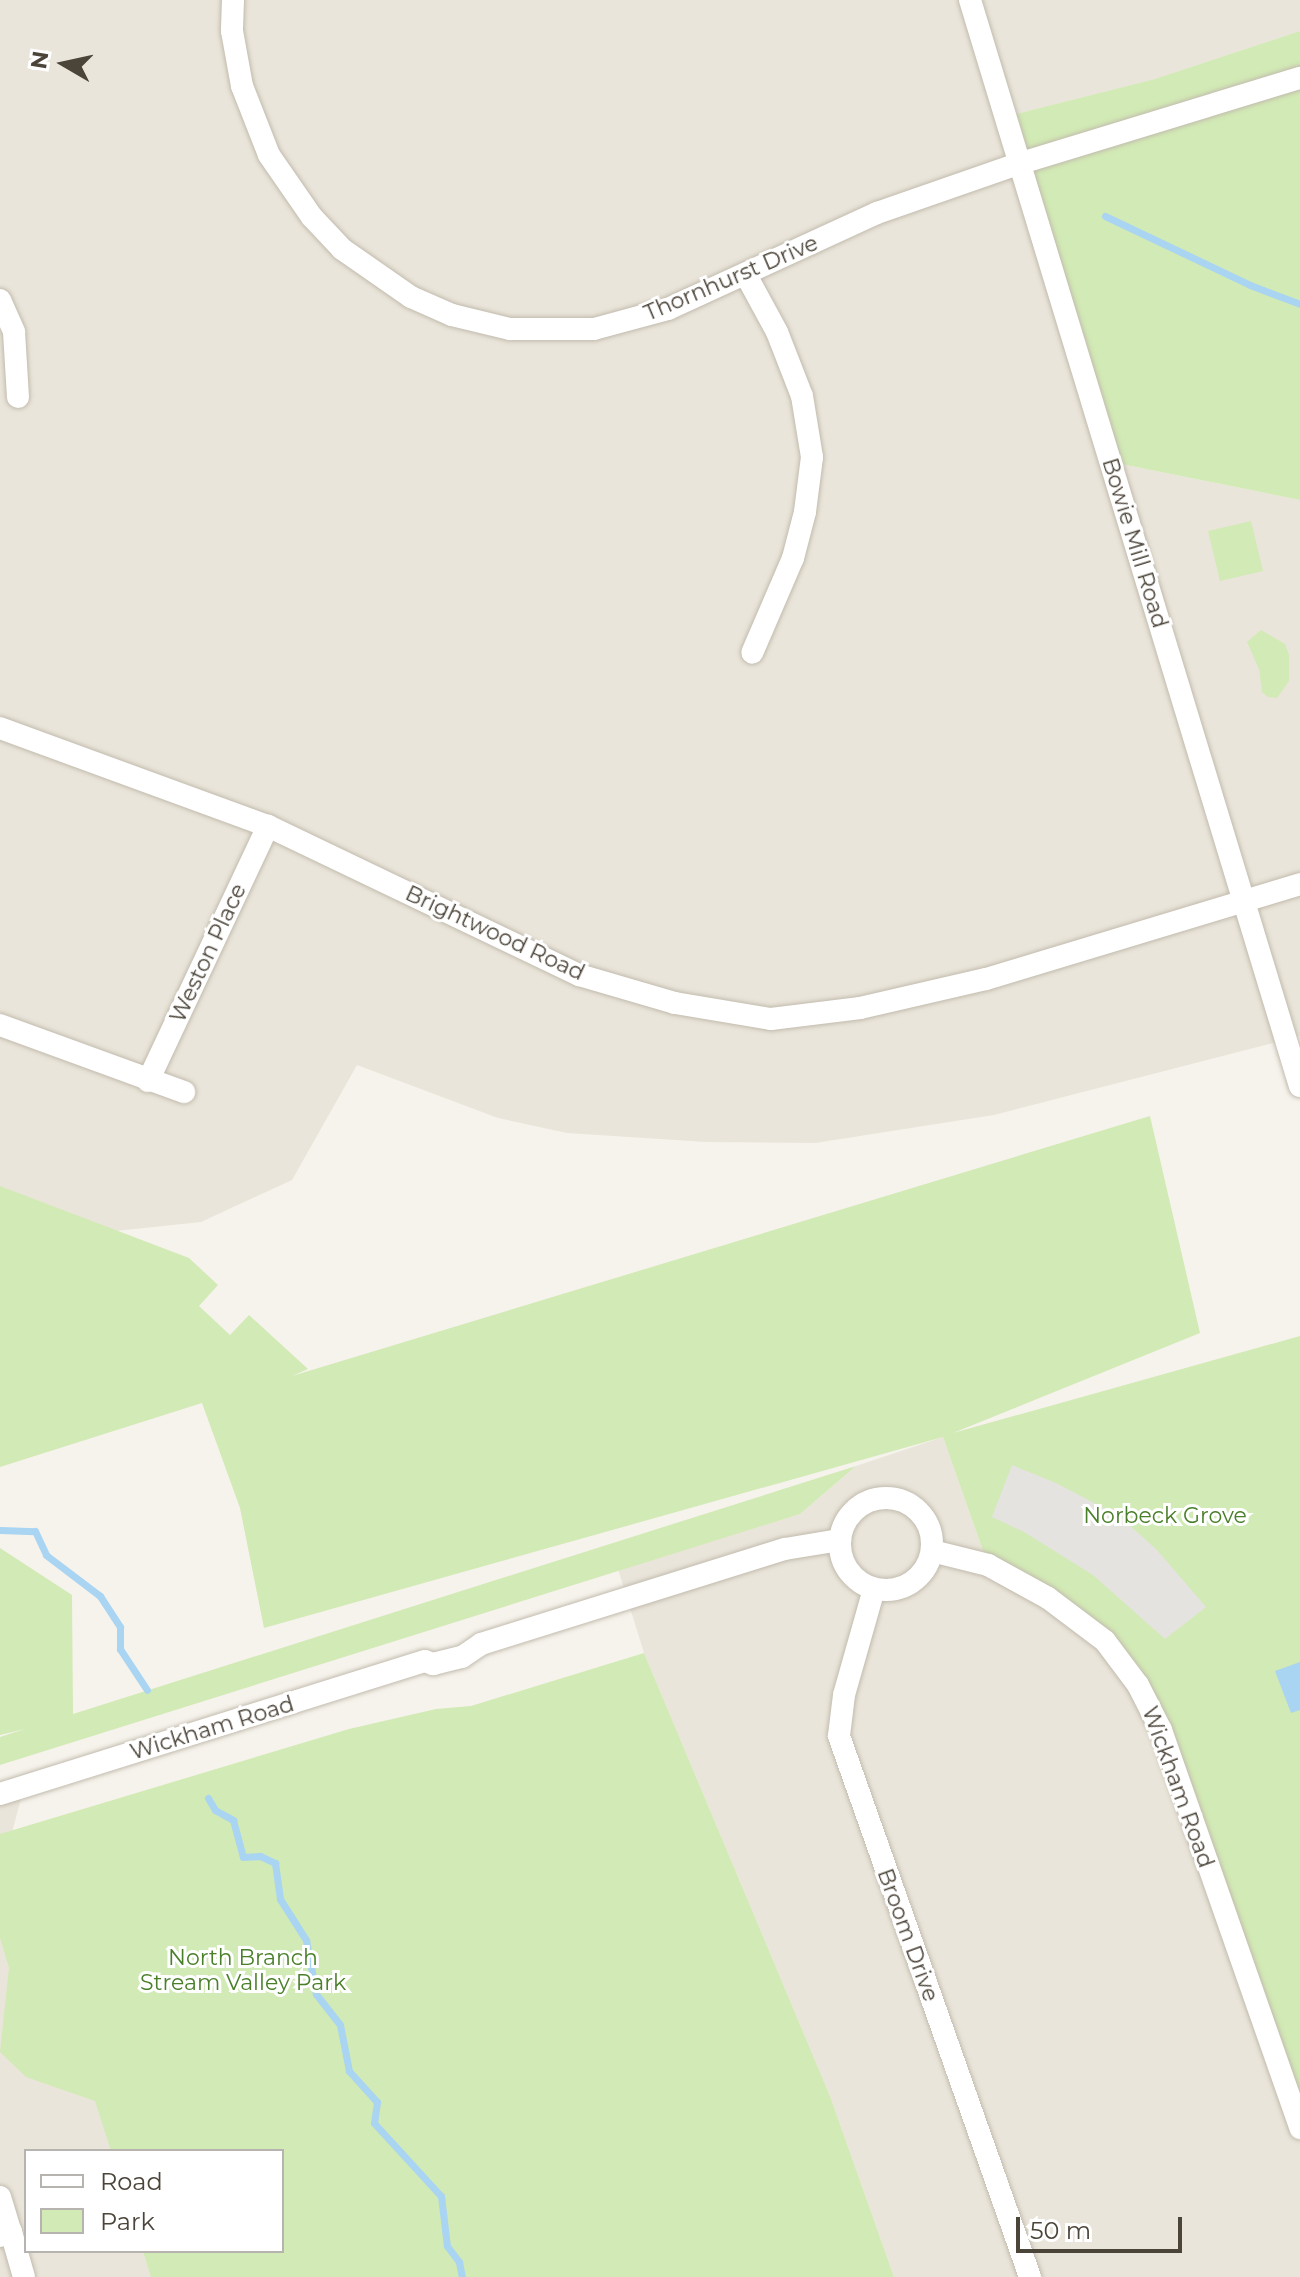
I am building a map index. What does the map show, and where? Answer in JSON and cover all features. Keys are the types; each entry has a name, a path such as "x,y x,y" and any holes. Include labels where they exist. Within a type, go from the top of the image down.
{"street":[{"name":"Thornhurst Drive","path":"233,0 232,31 242,86 269,155 312,217 342,249 411,297 452,315 510,329 594,329 668,309 877,213 1018,164 1300,78"},
{"name":"Bowie Mill Road","path":"970,0 1300,1086"},
{"path":"746,275 777,332 802,396 812,457 805,512 793,558 752,653"},
{"path":"0,300 14,332 18,397"},
{"name":"Brightwood Road","path":"0,728 268,826 579,975 675,1003 771,1019 860,1008 986,979 1300,884"},
{"name":"Weston Place","path":"148,1081 268,826"},
{"path":"0,1025 184,1092"},
{"path":"891,1498 905,1502 927,1522 932,1551 925,1569 912,1582 894,1590 874,1589 853,1576 841,1553 840,1540 852,1514 877,1499 891,1498"},
{"name":"Wickham Road","path":"0,1794 425,1661 432,1651 467,1638 481,1644 785,1549 840,1540"},
{"name":"Wickham Road","path":"932,1551 988,1565 1048,1598 1105,1641 1138,1685 1161,1730 1292,2090 1300,2128"},
{"name":"Broom Drive","path":"874,1589 844,1695 839,1736 1030,2277"},
{"path":"0,2197 5,2234 24,2277"}],"shaded area":[{"path":"0,0 1300,0 1300,31 1156,79 1004,117 1111,462 1300,500 1300,1036 994,1115 815,1143 706,1142 567,1133 498,1118 357,1065 292,1180 201,1222 106,1232 0,1197"},
{"path":"943,1437 988,1565 1048,1598 1138,1685 1300,2129 1300,2277 894,2277 830,2096 644,1653 618,1569 800,1514 856,1466"},
{"path":"1012,1465 1056,1483 1119,1516 1156,1549 1206,1607 1165,1639 1093,1575 1024,1532 992,1517"},
{"path":"24,1787 11,1836 112,2149 24,2149 24,2253 147,2253 154,2277 0,2277 0,1794"}],"green space":[{"path":"1300,31 1300,500 1111,462 1004,117 1155,79"},
{"path":"1251,521 1263,571 1220,581 1208,531"},
{"path":"1261,630 1285,644 1289,655 1289,681 1277,698 1268,697 1262,692 1259,669 1247,642"},
{"name":"Norbeck Grove","path":"1150,1116 1200,1333 953,1433 1300,1336 1300,2129 1161,1730 1105,1641 988,1565 943,1437 264,1628 240,1508 202,1403 0,1467 0,1186 189,1258 218,1285 199,1306 230,1335 249,1315 308,1369 292,1376"},
{"path":"856,1466 800,1514 0,1765 0,1737 25,1729 0,1735 0,1548 72,1595 73,1714"},
{"name":"North Branch Stream Valley Park","path":"644,1653 830,2096 894,2277 151,2277 144,2253 284,2253 284,2149 110,2149 95,2101 26,2077 0,2052 9,1968 0,1938 0,1834 349,1729 436,1709 471,1706"}],"water":[{"path":"1300,1662 1300,1710 1291,1713 1275,1671"}],"waterway":[{"path":"1105,216 1250,285 1300,304"},
{"path":"0,1530 35,1531 46,1555 100,1596 120,1627 120,1649 147,1690"},
{"path":"208,1798 215,1810 233,1820 243,1857 260,1856 275,1863 280,1899 306,1940 316,1994 340,2025 349,2071 377,2102 374,2123 441,2196 447,2246 459,2262 462,2277"}]}
